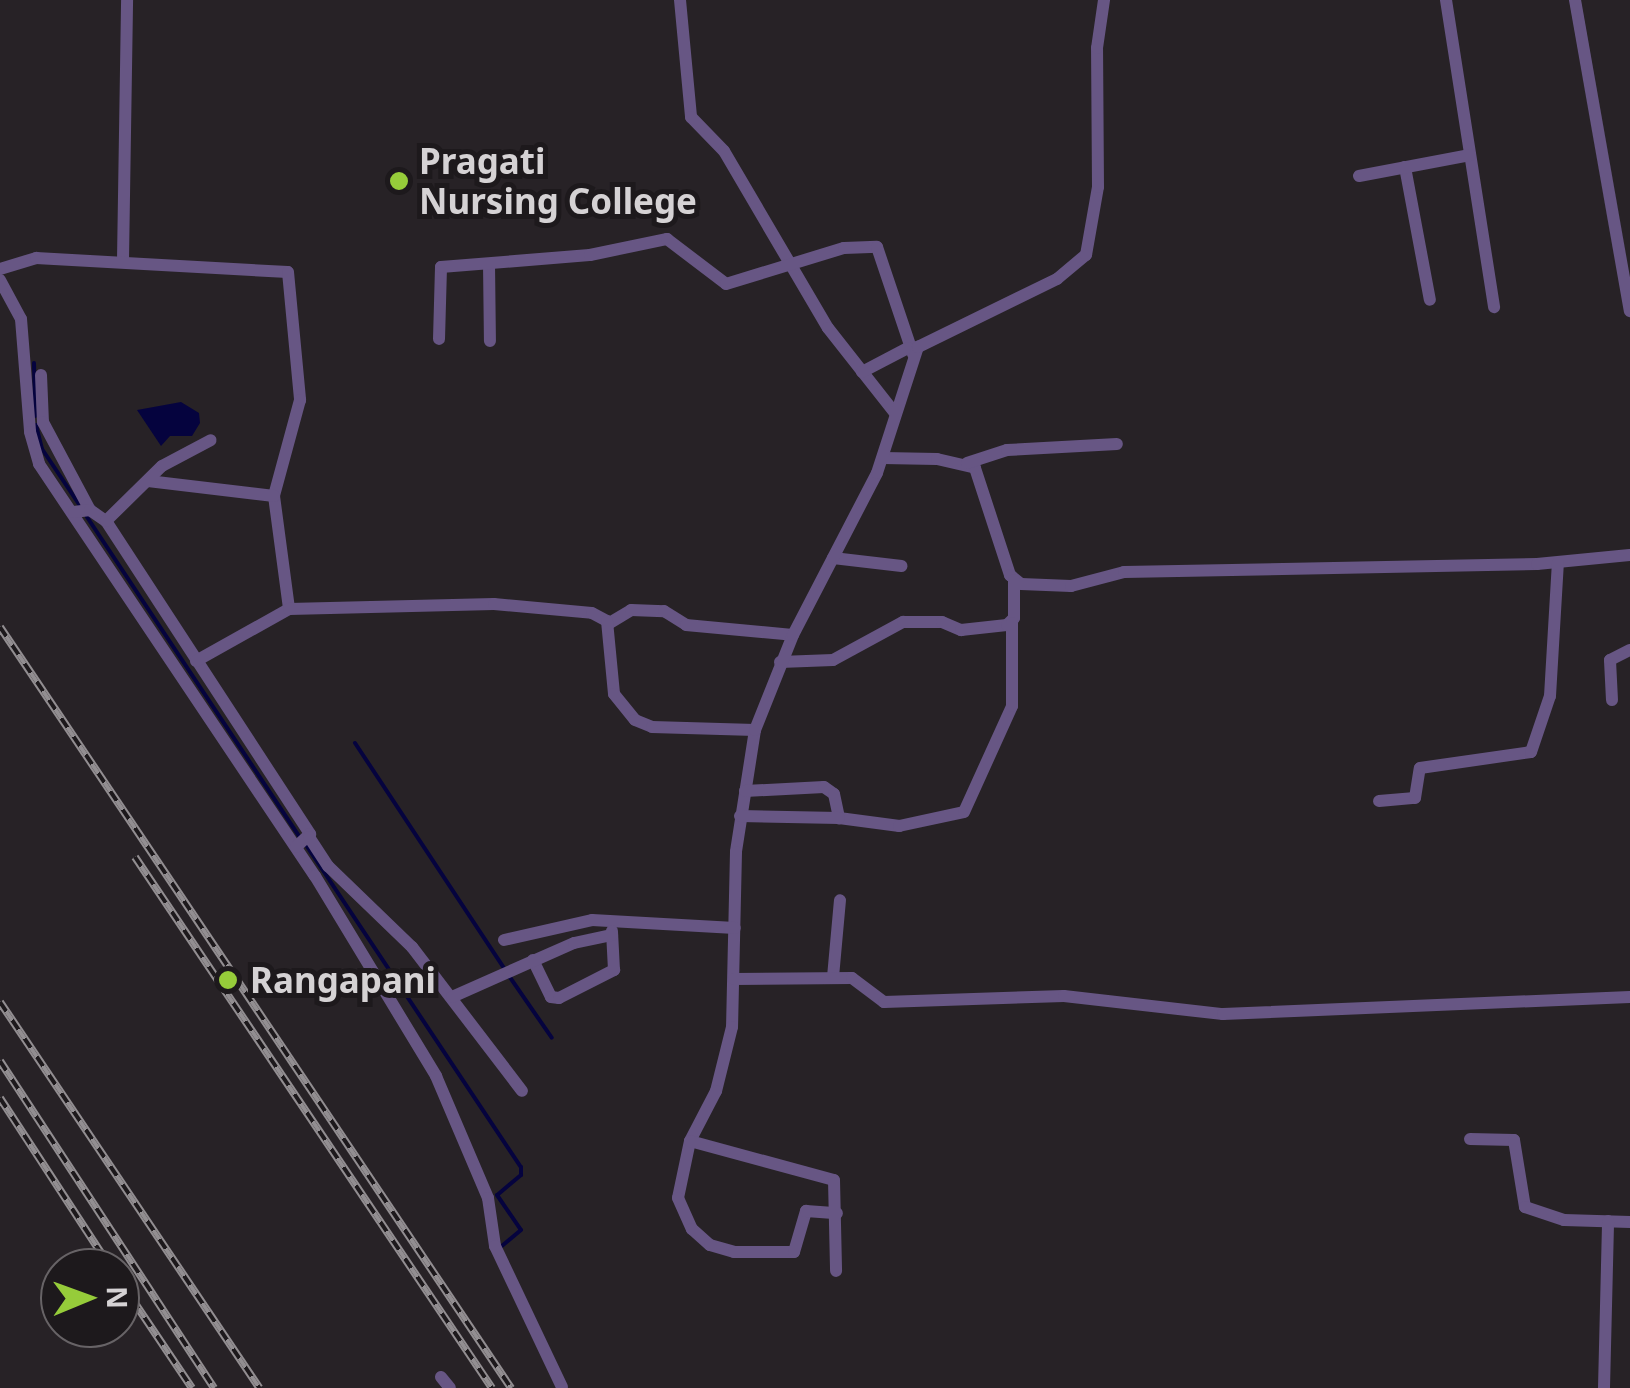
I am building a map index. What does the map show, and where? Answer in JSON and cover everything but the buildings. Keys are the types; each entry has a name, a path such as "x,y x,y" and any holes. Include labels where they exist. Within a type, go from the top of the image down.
{"street":[{"path":"124,260 127,0"},
{"path":"680,0 691,117 724,151 759,221 792,263 828,328 895,413"},
{"path":"862,372 1057,279 1086,255 1098,187 1096,48 1104,0"},
{"path":"1446,0 1494,307"},
{"path":"1575,0 1630,310"},
{"path":"1359,176 1470,155"},
{"path":"1405,168 1430,300"},
{"path":"439,339 441,267 667,240 726,284 844,248 882,250 911,351 883,458 780,662 755,730 740,816 734,979 726,1061 690,1141 678,1198 692,1229 710,1245 794,1252 806,1210 836,1213"},
{"path":"0,269 36,258 288,272 300,400 274,496 289,609"},
{"path":"490,264 490,341"},
{"path":"0,280 24,340 32,449 304,842 452,997 522,1091"},
{"path":"41,376 43,422 90,510 106,521 196,661 436,1076 488,1198 494,1246 562,1387"},
{"path":"106,521 179,453 211,440"},
{"path":"883,458 966,463 1007,450 1117,444"},
{"path":"740,816 826,822 838,818 911,826 967,809 1012,706 1014,580 980,476 966,463"},
{"path":"148,482 274,496"},
{"path":"74,512 90,510"},
{"path":"1014,580 1058,587 1124,572 1558,563 1630,555"},
{"path":"833,558 902,566"},
{"path":"1380,801 1415,798 1418,772 1425,766 1531,752 1550,696 1558,563"},
{"path":"196,661 289,609 510,605 592,613 608,624"},
{"path":"608,624 631,610 664,611 686,625 793,635"},
{"path":"780,662 833,660 903,622 942,622 962,630 1012,623"},
{"path":"608,624 614,694 636,720 652,727 755,730"},
{"path":"1612,700 1610,660 1630,650"},
{"path":"745,791 824,787 834,794 838,818"},
{"path":"833,977 840,900"},
{"path":"504,940 554,926 735,928"},
{"path":"452,997 611,929"},
{"path":"533,960 551,997 558,998 614,970 611,929"},
{"path":"734,979 860,980 870,997 884,1002 1064,996 1223,1014 1630,997"},
{"path":"1470,1139 1514,1140 1525,1208 1564,1220 1630,1222"},
{"path":"690,1141 834,1180 836,1271"},
{"path":"1604,1388 1608,1221"}],"shaded area":[{"path":"181,402 199,413 200,423 192,436 170,436 161,446 137,410"}],"waterway":[{"path":"34,363 35,416"},
{"path":"36,425 42,449 79,504"},
{"path":"87,517 300,837"},
{"path":"355,743 504,968"},
{"path":"306,845 521,1167 521,1175 497,1195 521,1230 502,1246"},
{"path":"509,976 552,1038"}],"railway":[{"path":"0,627 511,1388"},
{"path":"135,857 492,1388"},
{"path":"0,1002 259,1388"},
{"path":"0,1061 214,1388"},
{"path":"0,1098 98,1248"},
{"path":"140,1311 192,1388"}],"place":[{"name":"Pragati Nursing College","path":"399,181"},
{"name":"Rangapani","path":"228,980"}]}
